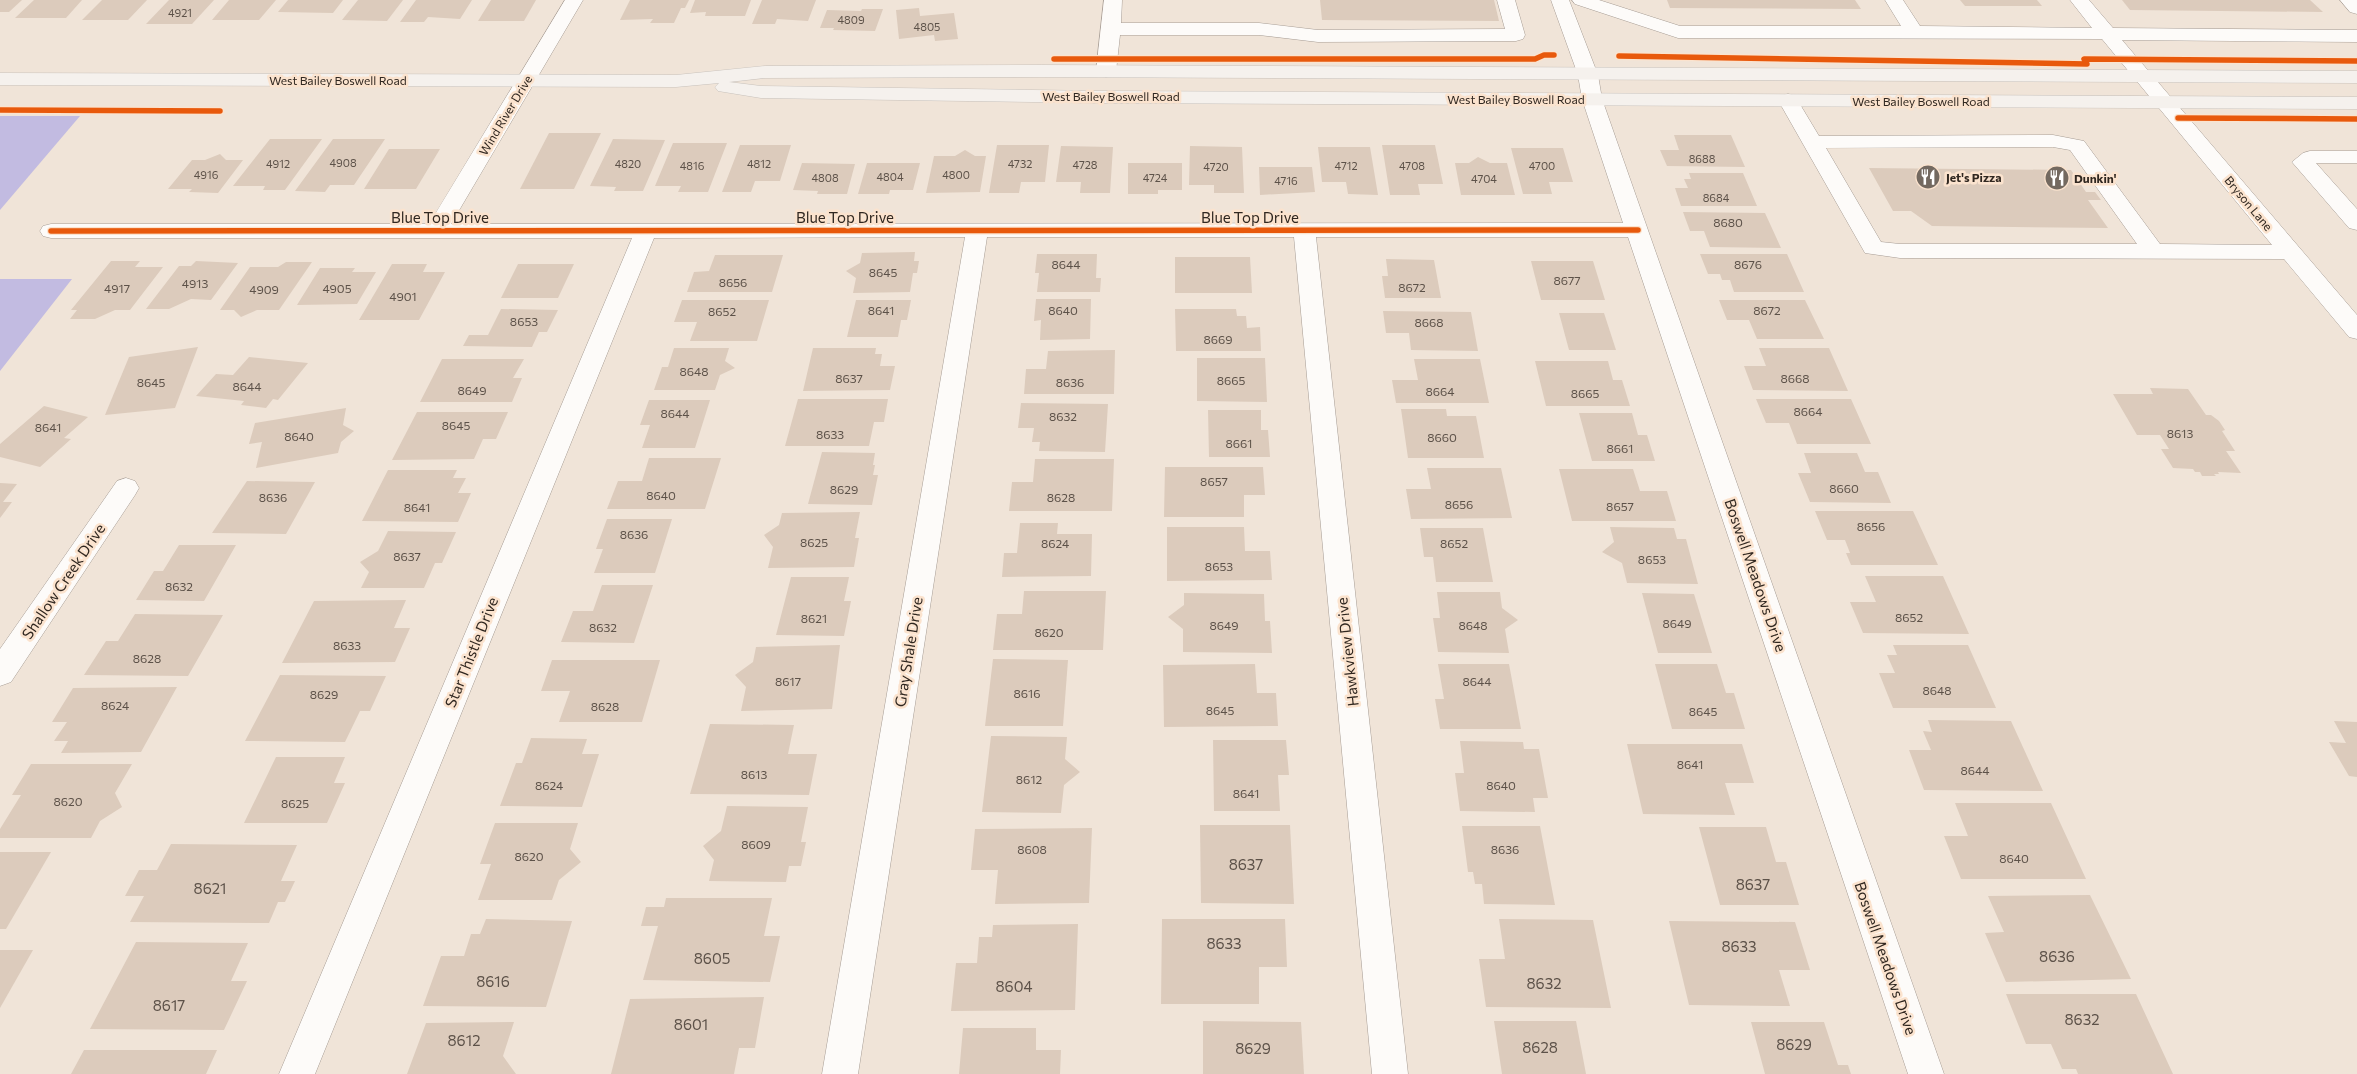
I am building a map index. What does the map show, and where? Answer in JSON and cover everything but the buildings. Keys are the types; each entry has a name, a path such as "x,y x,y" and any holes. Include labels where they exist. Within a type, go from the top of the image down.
{"main road":[{"name":"West Bailey Boswell Road","path":"0,79 676,81 765,72 1106,72 1590,87 1788,100 2357,103"},
{"name":"West Bailey Boswell Road","path":"676,81 761,92 1110,97 2141,76 2357,77"}],"street":[{"name":"Wind River Drive","path":"436,231 574,0"},
{"path":"1106,72 1114,0"},
{"path":"1111,29 1259,29 1318,36 1516,35 1506,0"},
{"name":"Boswell Meadows Drive","path":"1560,0 1926,1074"},
{"path":"1581,0 1678,32 2357,36"},
{"path":"1894,0 1914,32"},
{"name":"Bryson Lane","path":"2079,0 2357,331"},
{"path":"2349,0 2357,8"},
{"path":"1788,100 1873,248 1900,251 2290,252"},
{"path":"1812,142 2053,141 2077,144 2154,252"},
{"path":"2357,157 2310,157 2303,162 2357,223"},
{"name":"Gray Shale Drive","path":"840,1074 976,230"},
{"name":"Hawkview Drive","path":"1304,230 1390,1074"},
{"name":"Blue Top Drive","path":"51,231 1638,230"},
{"name":"Star Thistle Drive","path":"297,1074 646,231"},
{"name":"Shallow Creek Drive","path":"0,673 126,488"}],"shaded area":[{"path":"0,116 80,116 0,210"},
{"path":"0,279 72,279 0,371"}],"cycle path":[{"path":"1054,59 1535,59 1544,55 1554,55"},
{"path":"1619,56 2087,64 2084,59 2357,61"},
{"path":"0,110 220,111"},
{"path":"2178,118 2357,119"},
{"path":"51,231 1638,230"}],"place":[{"name":"Jet's Pizza","path":"1928,177"},
{"name":"Dunkin'","path":"2057,178"}]}
